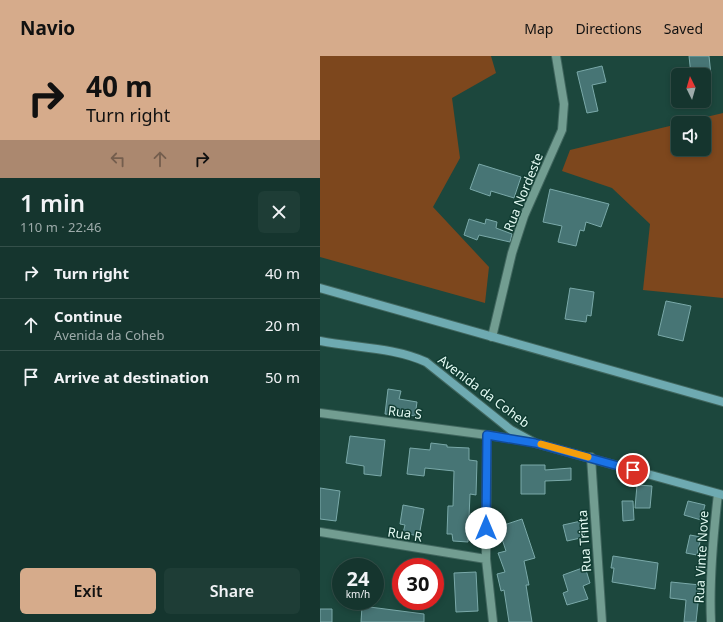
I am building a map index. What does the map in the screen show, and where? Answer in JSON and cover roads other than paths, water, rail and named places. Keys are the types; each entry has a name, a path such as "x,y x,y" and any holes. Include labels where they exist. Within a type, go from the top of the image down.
{"main road":[{"path":"320,288 723,402"},
{"name":"Avenida da Coheb","path":"320,341 414,356 426,362 511,430 535,443 591,457 720,494"}],"street":[{"name":"Rua Nordeste","path":"492,337 512,253 524,216 562,130 564,104 556,56"},
{"name":"Rua S","path":"320,413 487,435 535,443"},
{"path":"487,435 486,559 493,622"},
{"name":"Rua Trinta","path":"591,457 602,622"},
{"name":"Rua Vinte Nove","path":"710,622 712,542 720,494"},
{"name":"Rua R","path":"320,532 486,559"}]}
